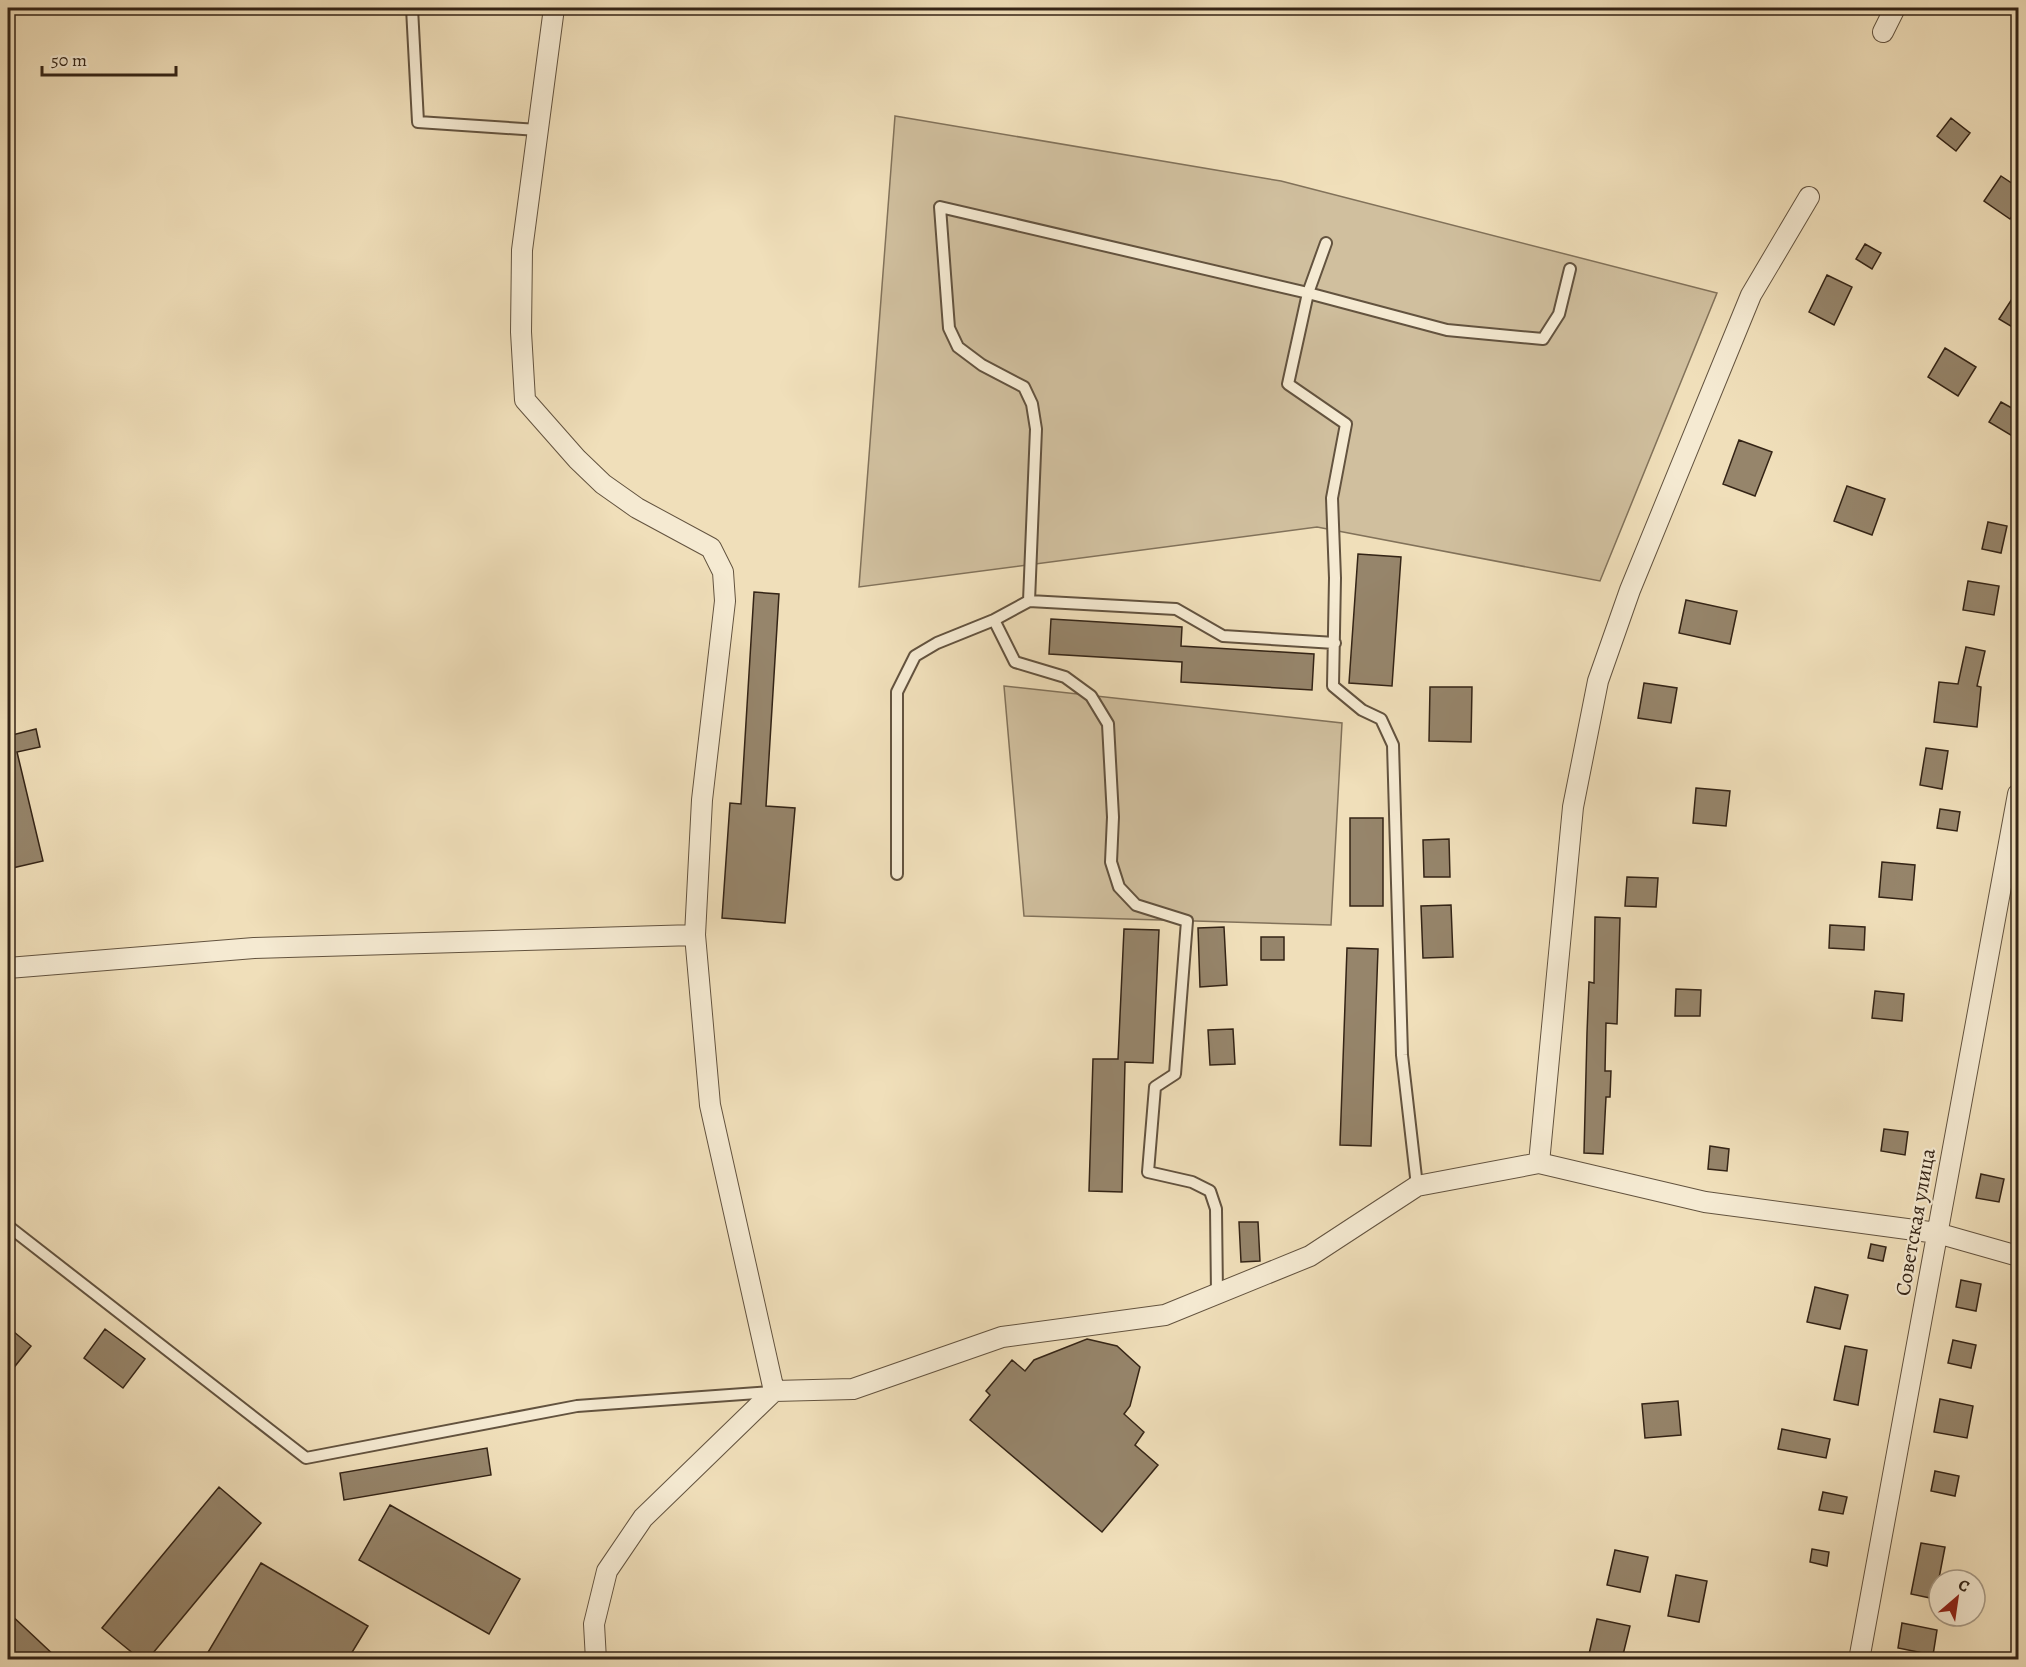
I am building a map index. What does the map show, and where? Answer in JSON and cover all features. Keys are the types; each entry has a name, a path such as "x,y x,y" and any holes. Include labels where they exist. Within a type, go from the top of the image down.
{"street":[{"path":"554,8 522,250 521,332 525,400 577,459 603,484 637,508 711,548 723,572 725,601 702,800 695,935 710,1105 774,1392"},
{"path":"1883,32 1895,8"},
{"path":"1539,1163 1573,807 1598,681 1630,590 1751,295 1809,197"},
{"name":"Советская улица","path":"1858,1659 2019,794"},
{"path":"8,968 254,948 695,935"},
{"path":"596,1659 594,1624 608,1571 613,1562 643,1518 774,1392 853,1389 1002,1337 1165,1315 1310,1256 1417,1185 1539,1163 1705,1202 1937,1233 2019,1256"}],"lane":[{"path":"412,8 418,122 538,130"},
{"path":"1029,600 1036,429 1032,404 1024,387 982,365 958,347 949,328 940,207 1308,293 1448,330 1543,339 1559,314 1570,269"},
{"path":"1326,243 1308,293 1288,384 1346,424 1332,498 1335,642 1333,686 1362,710 1381,719 1393,745 1402,1055 1417,1185"},
{"path":"897,874 897,692 915,656 937,643 994,620 1029,600 1176,609 1223,636 1335,642"},
{"path":"994,620 1016,662 1065,677 1091,696 1108,724 1113,817 1111,862 1119,887 1136,905 1187,921 1174,1074 1155,1087 1148,1172 1192,1182 1210,1191 1216,1209 1217,1294"},
{"path":"8,1226 306,1458 577,1406 774,1392"}],"shaded area":[{"path":"895,116 1281,181 1717,293 1600,581 1317,527 859,587"},
{"path":"1004,686 1342,723 1331,925 1024,916"}],"building":[{"path":"1951,118 1970,133 1956,151 1937,136"},
{"path":"2001,176 2019,188 2019,207 2010,219 1984,201"},
{"path":"1865,244 1881,253 1872,269 1856,259"},
{"path":"1827,275 1852,287 1834,325 1809,312"},
{"path":"2019,288 2019,331 1999,319"},
{"path":"1945,348 1976,367 1958,396 1928,377"},
{"path":"2001,402 2019,412 2019,440 1989,422"},
{"path":"1739,440 1772,452 1755,496 1723,484"},
{"path":"1847,486 1885,499 1872,535 1834,521"},
{"path":"1988,522 2007,526 2001,553 1982,549"},
{"path":"1358,554 1401,557 1392,686 1349,683"},
{"path":"1968,581 1999,586 1994,615 1963,610"},
{"path":"754,592 779,594 766,806 795,808 785,923 722,918 730,803 741,804"},
{"path":"1686,600 1737,611 1730,644 1679,633"},
{"path":"1051,619 1182,627 1181,646 1314,654 1312,690 1181,682 1182,662 1049,654"},
{"path":"1966,647 1985,651 1977,686 1981,687 1977,727 1934,722 1939,682 1958,684"},
{"path":"1644,683 1677,688 1671,723 1638,718"},
{"path":"1430,687 1472,687 1471,742 1429,741"},
{"path":"36,729 40,747 17,752 43,861 8,869 8,736"},
{"path":"1926,748 1948,751 1942,789 1920,785"},
{"path":"1696,788 1730,791 1726,826 1693,823"},
{"path":"1940,809 1960,812 1957,831 1937,828"},
{"path":"1350,818 1383,818 1383,906 1350,906"},
{"path":"1449,839 1450,877 1424,877 1423,840"},
{"path":"1882,862 1915,865 1912,900 1879,897"},
{"path":"1627,877 1658,878 1656,907 1625,906"},
{"path":"1451,905 1453,957 1423,958 1421,906"},
{"path":"1595,917 1620,918 1617,1024 1606,1023 1605,1071 1611,1071 1610,1097 1606,1097 1603,1154 1584,1153 1589,982 1594,983"},
{"path":"1830,925 1865,927 1864,950 1829,948"},
{"path":"1224,927 1227,985 1200,987 1198,928"},
{"path":"1124,929 1159,930 1153,1063 1125,1062 1122,1192 1089,1191 1093,1059 1118,1059"},
{"path":"1261,937 1284,937 1284,960 1261,960"},
{"path":"1347,948 1378,949 1371,1146 1340,1145"},
{"path":"1676,989 1701,990 1700,1016 1675,1016"},
{"path":"1875,991 1904,994 1902,1021 1872,1018"},
{"path":"1233,1029 1235,1064 1210,1065 1208,1030"},
{"path":"1884,1129 1908,1132 1905,1155 1881,1151"},
{"path":"1710,1146 1729,1149 1727,1171 1708,1169"},
{"path":"1981,1174 2004,1179 1999,1202 1976,1198"},
{"path":"1239,1222 1258,1222 1260,1261 1241,1262"},
{"path":"1871,1244 1886,1247 1883,1261 1868,1258"},
{"path":"1961,1280 1981,1284 1976,1311 1956,1307"},
{"path":"1815,1287 1848,1295 1840,1329 1807,1322"},
{"path":"8,1327 31,1346 8,1375"},
{"path":"105,1329 145,1359 123,1388 84,1358"},
{"path":"1087,1339 1117,1346 1140,1367 1130,1406 1124,1414 1144,1432 1135,1445 1158,1465 1102,1532 970,1420 990,1395 986,1391 1012,1360 1025,1371 1034,1360"},
{"path":"1953,1340 1976,1345 1971,1368 1948,1363"},
{"path":"1845,1346 1867,1350 1858,1405 1834,1400"},
{"path":"1940,1399 1973,1406 1967,1438 1934,1432"},
{"path":"1678,1401 1681,1435 1645,1438 1642,1404"},
{"path":"1782,1429 1830,1439 1826,1458 1778,1449"},
{"path":"487,1448 491,1475 344,1500 340,1473"},
{"path":"1935,1471 1959,1476 1955,1496 1931,1491"},
{"path":"219,1487 261,1523 148,1659 140,1659 102,1628"},
{"path":"1823,1492 1847,1497 1843,1514 1819,1510"},
{"path":"390,1505 520,1579 489,1634 359,1560"},
{"path":"1921,1543 1945,1547 1941,1568 1927,1568 1927,1597 1911,1594"},
{"path":"1812,1549 1829,1552 1827,1566 1810,1562"},
{"path":"1615,1550 1648,1557 1640,1592 1607,1585"},
{"path":"261,1563 368,1626 348,1659 204,1659"},
{"path":"1676,1575 1707,1581 1699,1622 1668,1616"},
{"path":"8,1612 58,1659 8,1659"},
{"path":"1597,1619 1630,1626 1622,1659 1589,1654"},
{"path":"1902,1623 1937,1630 1933,1655 1898,1648"}]}
